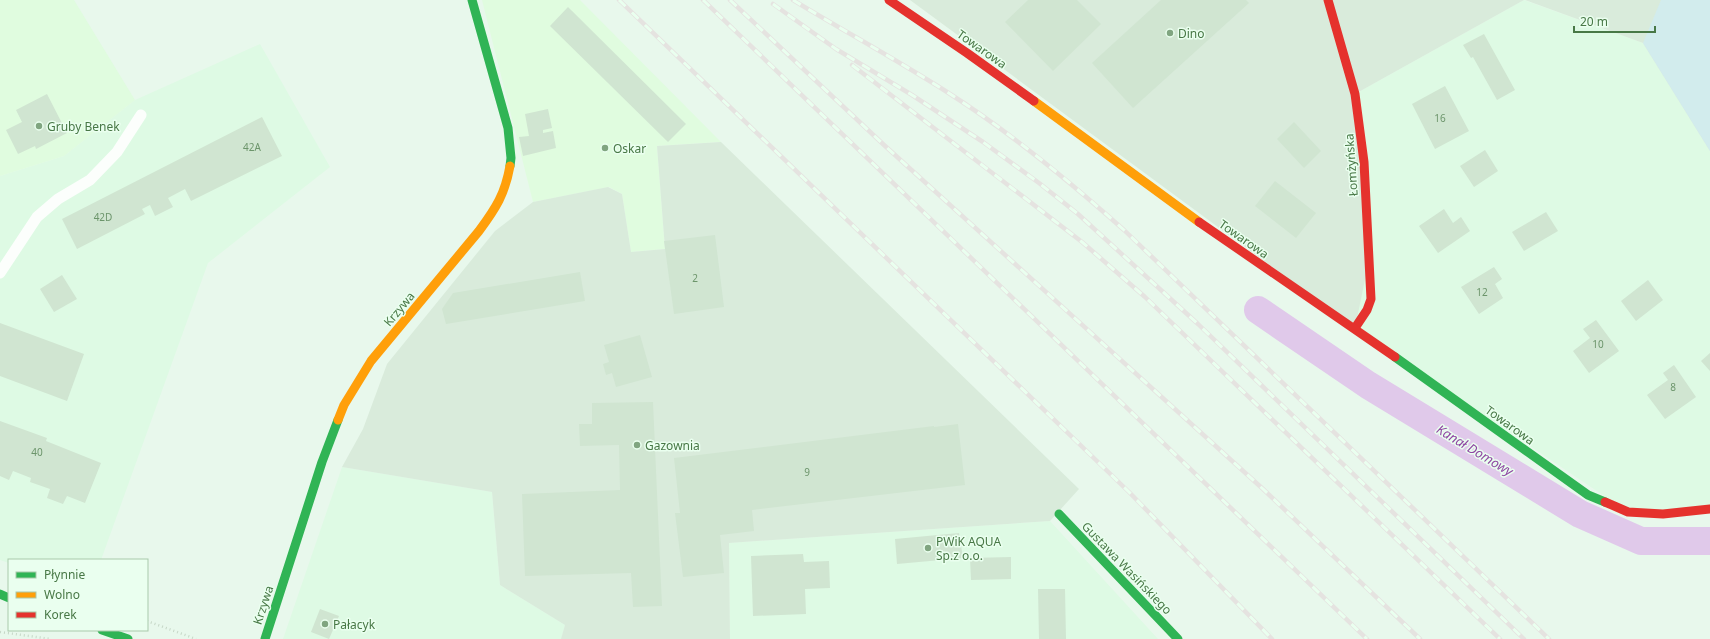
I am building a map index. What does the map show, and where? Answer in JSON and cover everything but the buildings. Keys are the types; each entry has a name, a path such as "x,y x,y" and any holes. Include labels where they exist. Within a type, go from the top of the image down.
{"street":[{"name":"Krzywa","path":"265,639 322,462 344,405 371,361 479,231 495,209 506,186 511,158 508,128 472,0"},
{"name":"Towarowa","path":"889,0 980,63 1214,232 1354,328 1588,495 1628,512 1663,514 1710,509"},
{"name":"Łomżyńska","path":"1328,0 1355,94 1364,162 1371,299 1367,310 1354,328"},
{"name":"Gustawa Wasińskiego","path":"1059,514 1178,639"},
{"path":"105,631 128,639"}],"lane":[{"path":"0,273 37,217 58,199 90,180 117,152 141,115"}],"path":[{"path":"148,621 196,639"},
{"path":"0,632 52,639"}],"shaded area":[{"path":"0,0 74,0 135,100 64,156 0,176"},
{"path":"482,0 580,0 721,142 657,146 665,249 631,252 622,194 609,187 533,202"},
{"path":"910,0 1524,0 1355,94 1369,260 1355,328"},
{"path":"1524,0 1643,43 1710,151 1710,509 1628,512 1355,328 1355,94"},
{"path":"1525,0 1710,0 1710,151 1643,43"},
{"path":"1661,0 1710,0 1710,151 1643,43"},
{"path":"260,44 330,167 208,263 101,559 8,559 8,563 0,560 0,176 64,156 135,100"},
{"path":"721,142 1079,489 1050,521 729,543 730,639 561,639 565,625 500,585 492,492 342,467 363,429 387,364 495,231 533,202 608,187 622,194 631,252 665,249 657,146"},
{"path":"342,467 492,492 500,585 565,625 561,639 283,639"},
{"path":"1050,521 1158,639 730,639 729,543"}],"waterway":[{"name":"Kanał Domowy","path":"1258,310 1368,385 1580,514 1641,541 1710,541"}],"railway":[{"path":"619,0 1129,492 1272,639"},
{"path":"703,0 1367,639"},
{"path":"730,0 884,145 1263,489 1420,639"},
{"path":"793,0 909,68 970,107 1016,140 1082,193 1124,230 1549,639"},
{"path":"773,4 836,49 912,95 983,142 1078,214 1198,324 1524,639"},
{"path":"852,65 1082,242 1145,297 1500,639"}],"traffic: fast":[{"path":"472,0 508,128 511,158 510,166"},
{"path":"1395,357 1588,495 1605,502"},
{"path":"265,639 322,462 338,420"},
{"path":"1059,514 1178,639"},
{"path":"0,594 8,598"},
{"path":"105,631 128,639"}],"traffic: slow":[{"path":"1034,101 1199,222"},
{"path":"338,420 344,405 371,361 479,231 490,215 502,193 510,166"}],"traffic: jam":[{"path":"889,0 1034,101"},
{"path":"1328,0 1355,94 1364,162 1371,299 1367,310 1355,328"},
{"path":"1199,222 1395,357"},
{"path":"1605,502 1628,512 1663,514 1710,509"}],"place":[{"name":"Dino","path":"1170,33"},
{"name":"Gruby Benek","path":"39,126"},
{"name":"Oskar","path":"605,148"},
{"name":"Gazownia","path":"637,445"},
{"name":"PWiK AQUA Sp.z o.o.","path":"928,548"},
{"name":"Pałacyk","path":"325,624"}]}
